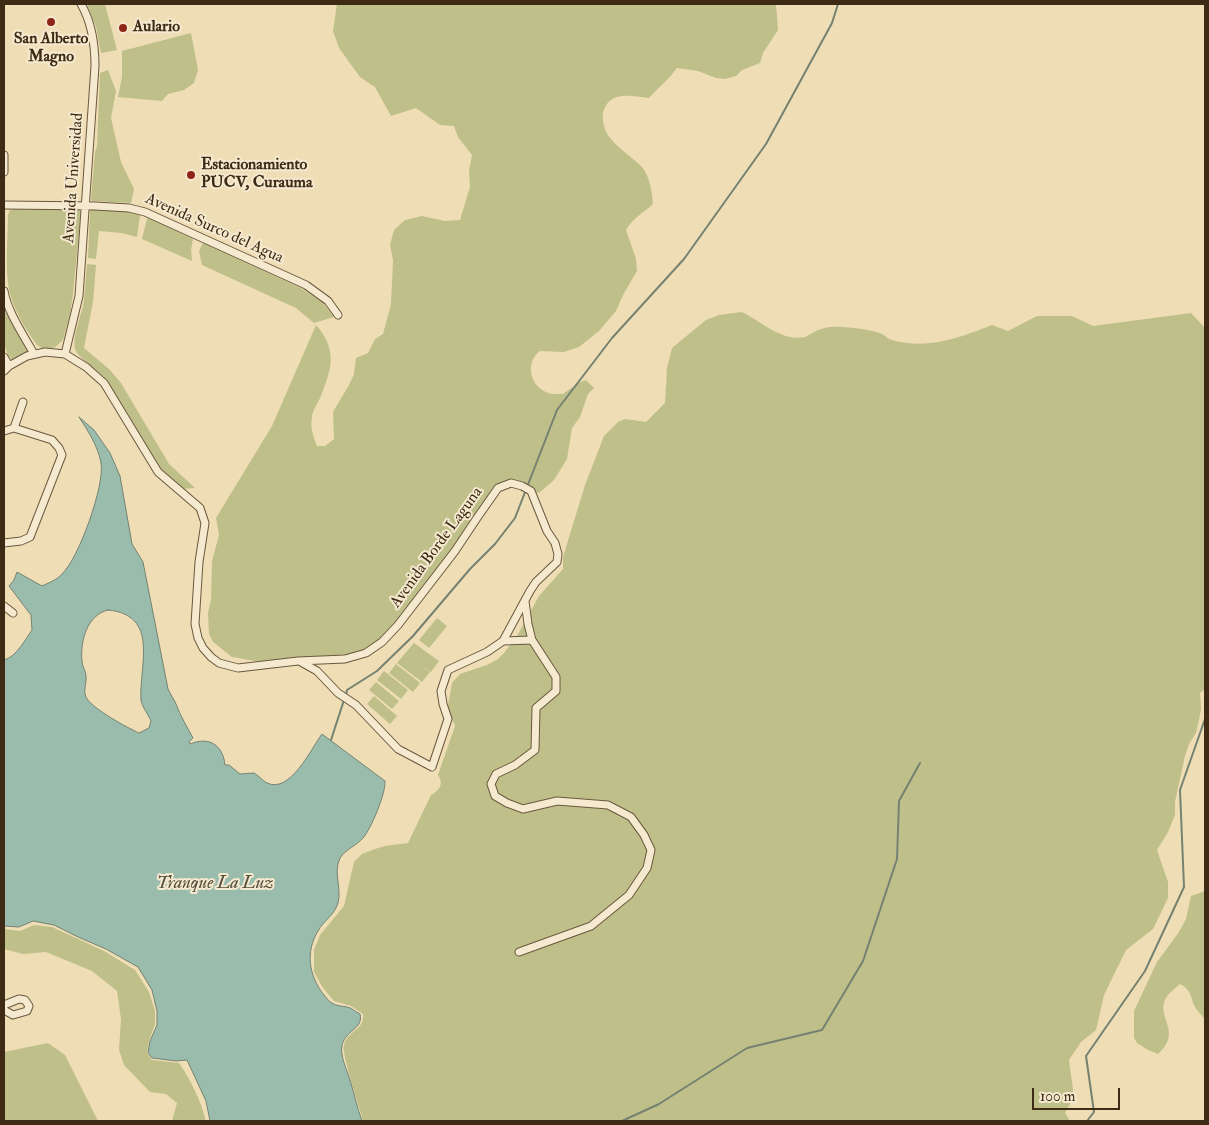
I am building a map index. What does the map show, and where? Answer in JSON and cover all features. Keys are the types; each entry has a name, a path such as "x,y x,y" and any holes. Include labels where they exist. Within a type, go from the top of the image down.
{"street":[{"name":"Avenida Universidad","path":"65,354 79,296 95,61 90,27 81,4"},
{"path":"4,155 4,172"},
{"name":"Avenida Surco del Agua","path":"4,205 85,205 129,208 145,212 306,285 328,301 338,315"},
{"path":"4,291 14,318 34,354"},
{"path":"51,352 60,349 69,340"},
{"path":"69,340 71,350 78,362"},
{"name":"Avenida Borde Laguna","path":"7,369 34,354 51,352 65,354 98,376 158,472 200,508 205,523 199,562 196,624 198,638 203,648 219,663 238,668 355,657 366,653 382,642 398,625 456,551 476,518 498,488 511,483 522,486 531,492 547,531 555,543 558,554 557,562 536,582 503,641"},
{"path":"4,357 7,369"},
{"path":"14,428 23,402"},
{"path":"4,432 14,428 52,440 62,455 30,537 21,541 4,543"},
{"path":"519,952 591,926 628,894 648,868 651,850 644,835 631,817 608,805 557,800 523,808 507,803 495,796 491,784 496,774 515,765 535,750 536,708 556,692 556,677 532,640 525,601"},
{"path":"4,606 13,613"},
{"path":"298,661 317,671 338,693 361,710 398,749 432,767 448,719 443,704 442,691 448,670 487,652 503,641 532,640"},
{"path":"4,1004 19,999 26,1000 29,1006 26,1011 13,1016 4,1010"}],"green space":[{"path":"87,4 105,4 117,50 101,53 96,27"},
{"path":"337,4 776,4 778,30 763,53 760,63 742,70 736,76 725,79 716,78 698,71 677,68 649,98 621,96 610,101 606,106 603,113 604,127 615,144 645,171 650,185 653,204 635,219 626,230 636,259 637,271 616,311 599,331 579,347 564,352 540,351 533,360 531,366 532,377 535,383 546,392 563,394 578,383 586,380 594,388 588,394 580,417 572,428 567,459 554,480 539,493 518,486 502,487 399,622 371,649 337,657 267,663 232,657 213,642 209,634 208,613 211,600 212,561 219,535 216,518 272,426 316,325 328,343 331,360 328,378 311,420 313,435 317,446 325,446 334,439 333,412 354,374 356,358 368,353 375,339 383,334 391,304 393,260 390,245 394,230 405,220 422,216 445,221 460,220 470,187 469,171 472,155 458,137 454,126 440,125 416,108 391,116 375,87 360,77 339,48 333,31"},
{"path":"191,33 198,70 194,83 184,90 168,94 162,101 118,97 122,77 122,51"},
{"path":"108,70 116,91 111,118 121,162 134,189 131,203 92,201 91,199 97,146 100,73"},
{"path":"15,208 81,211 70,314 63,340 54,348 42,348 37,345 19,316 11,297 7,268 8,215 10,210"},
{"path":"90,210 129,211 140,215 137,237 122,233 99,231 96,259 88,258"},
{"path":"149,218 193,239 192,261 142,239 147,219"},
{"path":"203,243 301,288 323,303 334,317 314,323 296,308 202,265 199,251"},
{"path":"87,264 96,265 93,302 84,348 109,369 121,383 169,464 195,488 182,489 160,468 107,380 77,353 75,342 84,300"},
{"path":"4,308 29,352 14,361 10,357 5,344 3,330"},
{"path":"742,312 788,337 805,337 821,329 838,327 868,330 882,334 892,340 918,344 955,338 992,325 1008,331 1037,316 1072,316 1093,326 1191,313 1205,328 1205,689 1200,693 1201,709 1196,733 1189,744 1185,756 1175,802 1175,815 1168,832 1157,850 1168,882 1168,898 1153,929 1126,950 1104,995 1096,1030 1081,1042 1069,1060 1074,1097 1065,1113 1070,1121 363,1121 348,1069 344,1045 349,1036 361,1024 363,1014 351,1006 334,1001 323,988 314,972 314,950 320,935 344,906 354,862 362,854 375,849 408,843 431,795 437,791 441,784 438,775 455,726 448,705 452,683 460,674 487,665 504,653 517,636 539,596 563,569 563,557 585,485 604,436 618,422 625,419 646,422 665,403 667,368 672,348 706,320 719,315"},
{"path":"437,618 447,626 429,648 419,640"},
{"path":"414,643 439,661 431,672 419,664 430,672 422,682 397,663"},
{"path":"396,664 420,683 413,692 389,673"},
{"path":"384,671 408,690 401,699 377,680"},
{"path":"376,682 399,701 392,709 369,690"},
{"path":"374,696 397,716 390,724 367,704"},
{"path":"1205,891 1205,1020 1194,1005 1188,990 1180,984 1169,994 1164,1003 1163,1010 1169,1030 1169,1038 1158,1054 1137,1043 1134,1038 1134,1011 1157,962 1186,919 1191,896"},
{"path":"34,925 52,927 104,951 135,970 149,992 155,1011 155,1024 147,1053 152,1060 179,1063 195,1091 206,1121 172,1121 177,1103 166,1094 150,1092 124,1065 119,1050 121,1019 117,991 92,971 46,952 23,954 4,949 4,929 20,931"},
{"path":"48,1043 65,1055 98,1121 4,1121 4,1052"}],"water":[{"name":"Tranque La Luz","path":"79,417 94,430 110,453 120,476 132,544 143,562 168,689 193,738 189,742 190,744 203,741 214,744 221,752 225,765 229,765 240,774 254,773 267,783 276,785 292,776 306,759 322,734 385,781 381,802 366,833 360,841 340,858 337,869 338,903 318,931 311,947 310,955 310,964 315,980 330,1002 360,1014 357,1027 344,1041 342,1054 362,1121 210,1121 206,1101 187,1060 176,1061 152,1058 148,1053 150,1041 157,1025 157,1011 152,990 138,967 106,949 54,925 33,921 19,927 4,926 4,660 16,652 32,630 31,615 9,586 17,572 42,586 58,578 69,566 83,538 95,504 101,463 98,451","holes":["108,610 124,614 135,621 141,631 143,644 141,700 151,721 149,728 139,733 119,723 97,708 87,699 85,693 86,676 82,663 82,645 86,630 95,617"]}],"waterway":[{"path":"346,695 347,690 377,671 413,636 470,569 495,544 515,518 557,410 612,338 684,259 766,144 832,23 838,4"},
{"path":"331,740 344,700"},
{"path":"1087,1121 1094,1112 1086,1056 1145,971 1184,887 1180,790 1205,719"},
{"path":"622,1121 659,1104 747,1048 822,1030 863,961 897,859 899,801 920,763"}],"place":[{"name":"San Alberto Magno","path":"51,22"},
{"name":"Aulario","path":"123,28"},
{"name":"Estacionamiento PUCV, Curauma","path":"191,175"}]}
